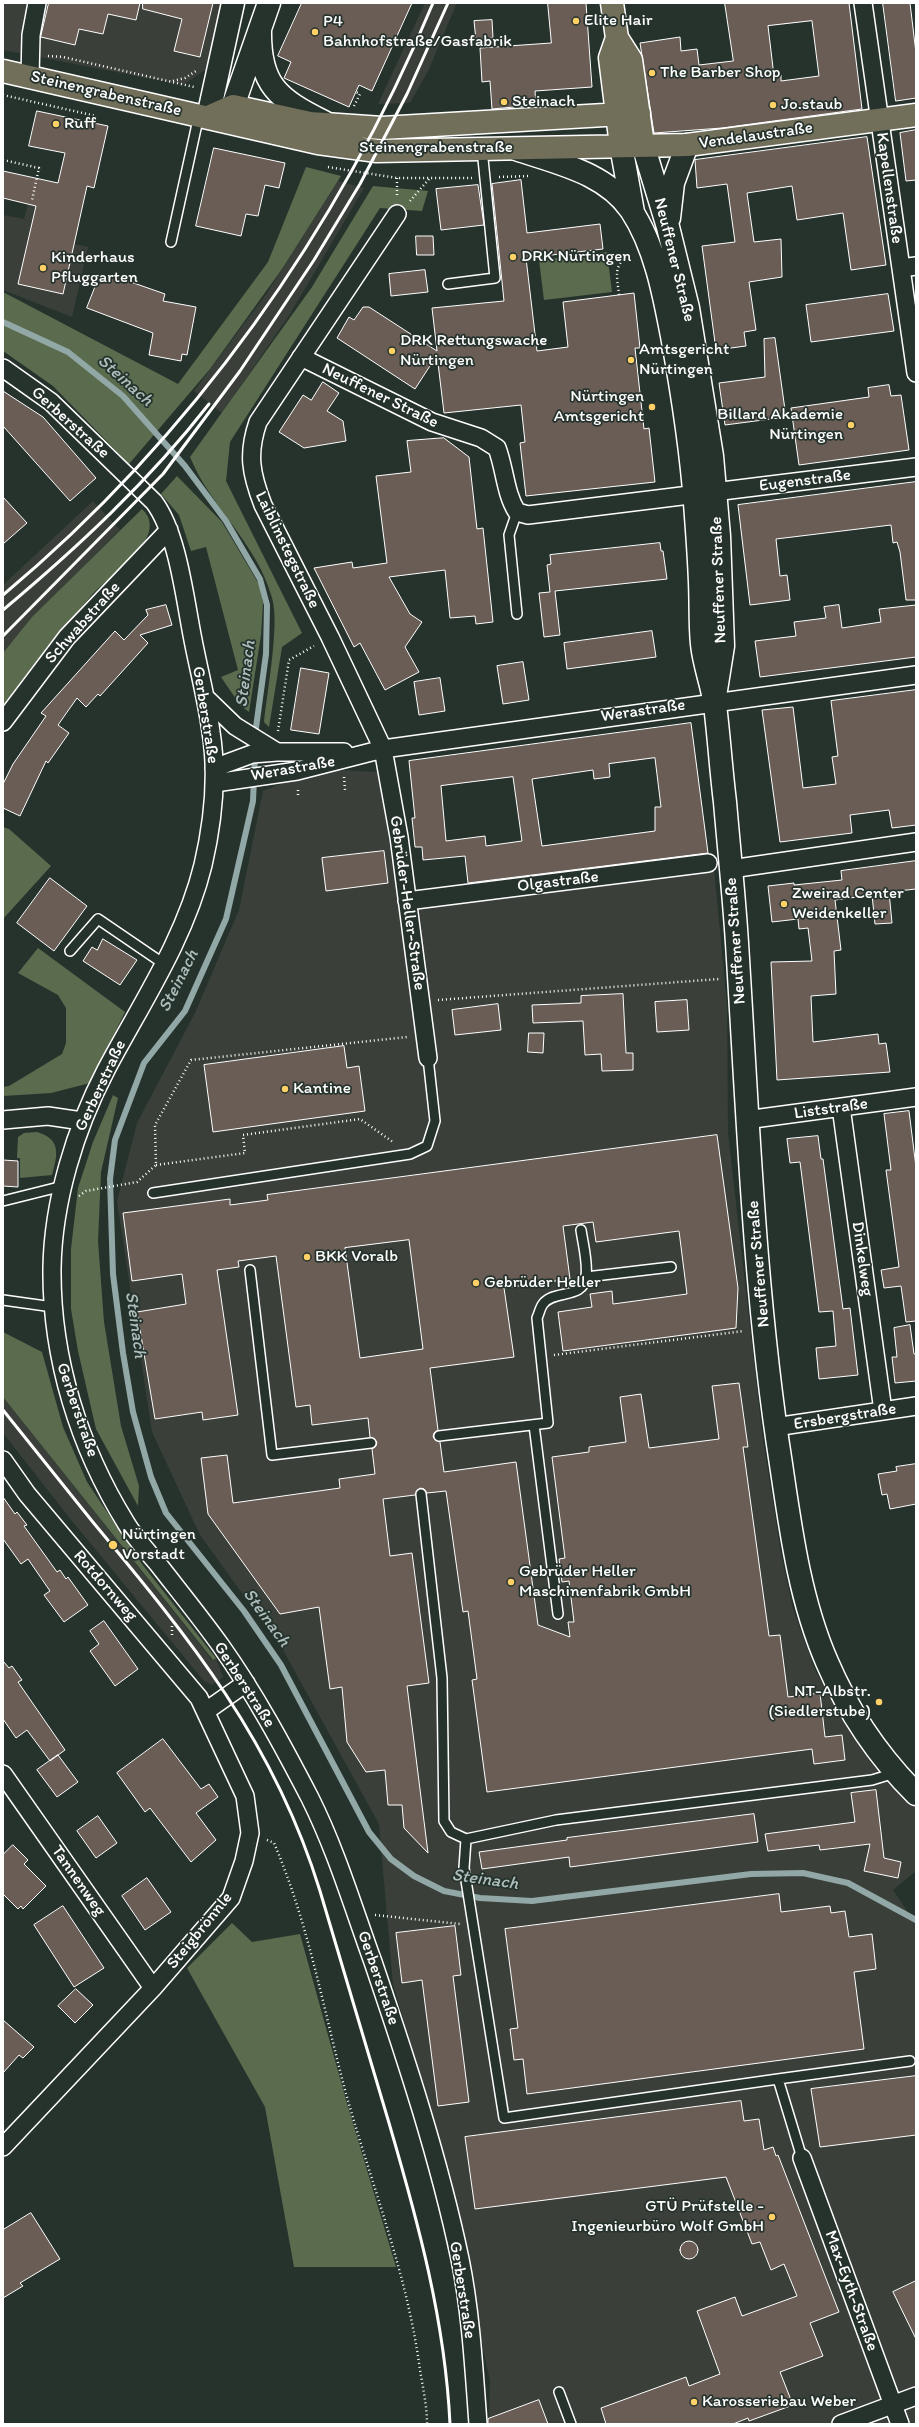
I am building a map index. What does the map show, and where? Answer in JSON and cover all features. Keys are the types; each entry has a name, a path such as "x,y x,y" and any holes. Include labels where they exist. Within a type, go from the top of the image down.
{"main road":[{"path":"204,116 232,3"},
{"path":"204,116 233,106 269,3"},
{"name":"Neuffener Straße","path":"616,6 617,38 610,58 621,146 633,213 654,262 668,315 682,398 705,494 723,646 715,701 731,870 739,977 746,1120 775,1427 795,1554 811,1617 826,1660 843,1696 868,1736 895,1773 916,1794"},
{"path":"260,30 263,68 274,89 293,107 332,126"},
{"name":"Neuffener Straße","path":"617,38 631,60 643,145 668,227 694,342 712,456 705,494"},
{"name":"Steinengrabenstraße","path":"3,71 358,150 399,152 643,145"},
{"name":"Steinengrabenstraße","path":"233,106 281,118 332,126 403,128 639,113"},
{"name":"Vendelaustraße","path":"643,145 687,145 916,115"},
{"path":"668,227 673,183 687,145"},
{"name":"Neuffener Straße","path":"513,148 582,172 598,180 621,198 633,213"}],"street":[{"path":"30,77 29,55 37,3"},
{"name":"Kapellenstraße","path":"863,3 879,119 909,267 916,373"},
{"name":"Laiblinstegstraße","path":"376,750 330,637 263,505 254,482 250,462 252,440 258,422 397,214"},
{"name":"Neuffener Straße","path":"301,357 432,422 481,438 497,448 503,464 510,500 517,512 528,515 705,494"},
{"name":"Gerberstraße","path":"3,368 56,407 154,502 162,513 169,530 212,736 214,775 212,818 203,864 191,905 164,964 103,1075 82,1121 63,1186 52,1262 53,1307 59,1355 71,1401 90,1452 107,1489 128,1527 220,1646 246,1683 313,1804 342,1872 399,2038 436,2165 461,2262 478,2424"},
{"name":"Eugenstraße","path":"705,494 916,468"},
{"name":"Schwabstraße","path":"3,722 67,637 169,530"},
{"name":"Werastraße","path":"214,775 238,758 277,752 312,754 376,750 715,701 916,675"},
{"name":"Werastraße","path":"205,698 235,726 277,752"},
{"name":"Werastraße","path":"214,775 238,778 277,774 342,761 376,750"},
{"name":"Gebrüder-Heller-Straße","path":"376,750 399,837 428,1058"},
{"path":"731,870 916,842"},
{"name":"Olgastraße","path":"408,901 708,863"},
{"name":"Liststraße","path":"746,1120 916,1097"},
{"name":"Dinkelweg","path":"841,1107 883,1411"},
{"path":"3,1120 48,1116 82,1121"},
{"name":"Ersbergstraße","path":"775,1427 916,1406"},
{"name":"Rotdornweg","path":"3,1460 32,1500 175,1666 200,1698 206,1711"},
{"path":"206,1711 246,1683"},
{"name":"Steigbrönnle","path":"3,2147 153,1988 231,1898 244,1861 250,1833 245,1796 206,1711"},
{"name":"Tannenweg","path":"3,1774 153,1988"},
{"name":"Max-Eyth-Straße","path":"802,2158 900,2424"},
{"path":"841,2424 893,2406 916,2396"}],"lane":[{"path":"171,242 204,116"},
{"path":"448,284 495,278 482,149"},
{"path":"517,512 509,535 517,614"},
{"path":"70,951 98,919 164,964"},
{"path":"153,1193 410,1154 426,1146 435,1121 428,1058"},
{"path":"3,1201 63,1186"},
{"path":"439,1436 548,1423 537,1318 543,1304 555,1295 574,1293 582,1286 586,1277 581,1230"},
{"path":"586,1277 671,1267"},
{"path":"250,1270 272,1455 371,1443"},
{"path":"3,1300 53,1307"},
{"path":"534,1425 558,1614"},
{"path":"421,1494 442,1678 444,1821 451,1832 466,1840 556,1820 872,1780 895,1773"},
{"path":"466,1840 464,1868 472,1926 504,2118 910,2061"},
{"path":"778,2079 802,2158"},
{"path":"559,2392 571,2424"}],"path":[{"path":"29,55 63,57 200,89"},
{"path":"356,92 360,94 356,104"},
{"path":"3,160 38,168 32,200"},
{"path":"397,178 430,179 397,214"},
{"path":"619,262 616,271 619,295"},
{"path":"278,728 289,660 330,637"},
{"path":"421,1001 739,977"},
{"path":"156,1165 155,1125 191,1060 425,1035"},
{"path":"86,1191 137,1182 156,1165 245,1153 243,1135 360,1119 410,1154"},
{"path":"541,1357 736,1332"},
{"path":"250,1833 274,1843 287,1875 309,1941 346,2091 404,2282 418,2356 426,2424"},
{"path":"357,1918 373,1915 472,1926"}],"shaded area":[{"path":"3,3 228,3 214,64 183,85 3,50"},
{"path":"425,3 457,3 428,71 410,103 378,104"},
{"path":"338,181 364,188 290,314 222,413 194,391 267,293"},
{"name":"Kinderhaus Pfluggarten","path":"29,199 74,244 88,247 72,317 3,290 3,215 24,219"},
{"path":"93,501 120,530 32,617 3,653 3,585"},
{"name":"Gebrüder Heller Maschinenfabrik GmbH","path":"318,769 379,772 399,911 714,868 727,1006 728,1133 762,1433 781,1554 793,1609 815,1670 862,1749 916,1808 916,1871 893,1890 916,1924 916,2424 489,2424 490,2381 441,2148 393,1984 379,1824 283,1650 200,1535 152,1432 117,1201 137,1123 195,1013 239,910 263,791"},
{"path":"3,1397 212,1660 216,1658 223,1677 212,1685 204,1681 72,1521 3,1433"}],"green space":[{"path":"306,167 341,176 282,269 210,369 129,464 53,386 3,351 3,292 178,384 268,262"},
{"path":"373,186 428,191 422,211 380,208 230,442 226,481 302,633 282,647 269,727 264,722 274,640 275,624 272,598 267,583 253,555 204,485 190,457 312,287"},
{"path":"607,252 612,292 544,300 539,260"},
{"path":"177,476 222,522 260,586 263,603 261,635 249,712 240,705 221,677 238,670 206,547 191,551 179,515 161,494"},
{"path":"142,509 149,519 150,527 148,535 141,548 91,596 79,610 3,710 3,653 32,617"},
{"path":"3,827 9,829 51,866 3,919"},
{"path":"38,948 125,1012 90,1083 51,1093 3,1096 3,1087 9,1086 62,1054 66,1043 66,1008 58,995 18,973"},
{"path":"113,1095 118,1098 101,1172 98,1241 104,1322 121,1426 139,1486 138,1506 96,1429 78,1351 71,1309 71,1249 78,1188 93,1142"},
{"path":"37,1132 50,1139 56,1148 56,1160 52,1175 20,1178 20,1158 17,1158 18,1137 24,1133"},
{"path":"3,1332 42,1352 63,1427 87,1482 142,1564 216,1658 213,1660 3,1397"},
{"path":"232,1923 252,1942 300,1934 346,2100 396,2267 294,2267 265,2107 187,1968"}],"building":[{"path":"49,3 140,3 136,20 108,14 103,34 79,29 75,45 41,37"},
{"path":"143,3 213,3 200,57 174,51 182,19 143,9"},
{"name":"P4 Bahnhofstraße/Gasfabrik","path":"302,3 412,3 372,91 359,85 349,107 284,78 291,62 278,56"},
{"path":"548,3 586,3 592,87 535,91 536,105 492,109 490,81 482,82 480,48 551,43"},
{"path":"725,3 849,3 862,109 722,128 654,133 640,43 680,37 681,51 697,49 699,65 733,61","holes":["812,21 819,76 781,81 781,75 774,76 768,26"]},
{"path":"883,3 910,3 916,53 916,98 896,101"},
{"path":"492,20 493,38 476,40 474,21"},
{"path":"37,111 108,126 94,188 87,186 63,294 18,284 36,206 3,198 3,171 58,183 65,153 29,146"},
{"path":"916,130 916,180 906,181 900,133"},
{"path":"867,137 886,265 851,270 843,213 797,220 792,186 747,193 754,242 781,239 782,277 749,282 756,330 744,332 746,346 716,350 702,246 735,242 727,184 697,188 695,160"},
{"path":"214,148 285,163 279,188 265,185 258,216 246,214 241,236 196,226"},
{"path":"521,180 527,233 600,224 603,249 526,258 537,351 568,347 563,302 634,293 640,348 635,348 644,429 649,428 655,482 526,496 520,443 525,442 521,405 444,413 437,355 415,389 337,338 349,317 354,320 363,307 369,307 437,351 432,308 504,301 492,184"},
{"path":"478,185 484,225 441,230 436,189"},
{"path":"416,236 433,236 434,255 417,255"},
{"path":"425,270 428,292 391,296 389,274"},
{"path":"100,275 110,278 111,275 165,294 163,301 196,307 187,355 182,354 181,361 149,355 153,333 87,308"},
{"path":"888,294 894,331 811,342 806,305"},
{"path":"775,338 786,417 725,425 719,383 765,377 764,339"},
{"path":"323,382 339,393 327,411 343,421 346,441 304,448 279,432 303,395 311,400"},
{"name":"Billard Akademie Nürtingen","path":"889,385 891,396 901,395 909,450 799,465 791,408 869,397 868,388"},
{"path":"3,391 43,417 96,478 70,501 3,426"},
{"path":"444,438 469,457 477,529 483,528 493,622 476,624 475,616 450,618 445,570 389,577 410,614 422,622 405,647 419,672 385,690 360,643 354,647 314,568 352,562 353,568 387,563 376,476 411,472 407,441"},
{"path":"916,482 916,600 906,600 900,552 897,542 893,543 891,525 776,539 780,576 787,575 790,600 750,605 738,505"},
{"path":"3,497 27,523 3,544"},
{"path":"660,543 661,551 663,551 667,579 555,591 560,635 544,637 539,593 550,592 547,565 551,564 550,555"},
{"path":"166,605 172,625 140,635 148,643 100,696 98,694 86,707 77,698 58,725 69,733 48,763 46,761 20,816 3,808 3,784 13,764 46,716 41,713 115,631 124,640 148,615 146,610"},
{"path":"839,605 842,628 881,622 879,609 916,605 916,657 760,677 755,641 796,636 794,622 826,618 824,607"},
{"path":"652,631 656,657 567,669 564,643"},
{"path":"523,662 529,700 503,704 497,666"},
{"path":"301,668 329,673 319,734 291,730"},
{"path":"440,678 445,711 419,715 414,682"},
{"path":"916,690 916,825 892,828 889,810 850,815 852,833 780,842 762,710 793,707 803,788 836,784 832,757 838,756 831,701"},
{"path":"691,723 708,853 468,883 465,856 423,860 422,847 415,847 412,818 415,818 409,761","holes":["655,758 661,807 655,807 655,831 542,846 532,779 593,770 594,779 610,777 609,764","513,777 522,841 486,846 485,836 446,841 441,786"]},
{"path":"384,851 388,883 326,891 322,858"},
{"path":"916,861 916,889 889,892 892,923 875,924 872,895 835,900 841,950 834,951 836,994 811,996 813,1042 878,1034 879,1044 886,1043 890,1072 777,1080 771,962 812,961 808,928 799,929 798,919 772,922 768,886 842,880 841,871"},
{"path":"50,878 87,906 54,951 17,923"},
{"path":"103,939 137,960 120,985 83,961 92,947 97,950"},
{"path":"623,994 626,1053 633,1053 633,1070 602,1071 601,1054 585,1055 583,1021 533,1023 532,1005 581,1003 581,996"},
{"path":"687,1000 689,1030 657,1032 655,1002"},
{"path":"498,1004 501,1030 455,1035 452,1010"},
{"path":"529,1033 544,1033 543,1053 528,1052"},
{"name":"Kantine","path":"344,1046 347,1068 359,1066 365,1111 213,1132 204,1065"},
{"path":"909,1111 916,1167 916,1321 906,1322 901,1286 884,1288 881,1270 899,1267 886,1170 891,1170 884,1114"},
{"path":"717,1135 738,1288 736,1328 563,1351 558,1312 592,1307 590,1294 612,1291 613,1304 687,1294 679,1231 596,1242 593,1222 563,1226 570,1279 504,1288 514,1357 430,1368 438,1430 434,1433 433,1437 440,1442 444,1472 516,1462 538,1625 570,1637 568,1622 574,1622 569,1581 562,1582 559,1559 565,1558 552,1457 589,1452 589,1447 626,1442 620,1397 641,1394 649,1448 719,1439 712,1386 739,1383 748,1447 743,1447 769,1636 780,1635 788,1697 820,1693 825,1737 842,1735 845,1760 814,1764 812,1749 487,1792 472,1680 477,1679 468,1611 463,1612 446,1491 427,1493 424,1489 420,1488 415,1495 383,1499 390,1556 412,1553 429,1683 407,1686 428,1853 404,1828 402,1805 388,1805 385,1770 366,1772 347,1742 342,1687 330,1689 319,1607 280,1614 208,1514 201,1458 227,1455 233,1503 340,1488 339,1479 375,1474 372,1449 376,1446 377,1442 370,1437 368,1418 312,1425 310,1405 296,1407 276,1256 238,1261 239,1267 217,1270 238,1415 203,1420 202,1412 155,1419 137,1312 186,1304 182,1274 132,1281 123,1213 230,1199 230,1205 268,1200 267,1195","holes":["409,1240 423,1349 360,1358 345,1248"]},
{"path":"818,1136 821,1159 823,1159 843,1309 850,1308 858,1375 819,1379 816,1348 836,1346 833,1311 819,1312 800,1162 790,1163 787,1139"},
{"path":"3,1160 18,1161 18,1187 3,1186"},
{"path":"910,1325 914,1354 916,1354 916,1381 895,1383 892,1357 897,1357 894,1328"},
{"path":"916,1464 916,1504 890,1509 887,1494 882,1495 878,1474 897,1471 896,1467"},
{"path":"3,1497 15,1514 17,1512 27,1525 24,1526 57,1572 60,1570 66,1579 68,1577 88,1605 64,1622 44,1595 50,1591 28,1559 21,1564 3,1539"},
{"path":"104,1621 138,1669 115,1686 90,1651 99,1644 90,1631"},
{"path":"3,1661 9,1668 12,1666 22,1680 18,1682 65,1750 50,1761 27,1730 16,1738 3,1719"},
{"path":"163,1739 201,1789 209,1784 218,1797 196,1813 216,1840 191,1862 150,1808 145,1812 117,1773"},
{"path":"58,1755 78,1782 57,1797 37,1770"},
{"path":"876,1790 884,1858 901,1862 898,1878 864,1871 870,1844 820,1850 819,1845 768,1851 765,1834 855,1822 851,1793"},
{"path":"754,1814 758,1842 570,1867 569,1857 482,1869 479,1852 567,1840 567,1838"},
{"path":"98,1816 117,1843 96,1858 77,1831"},
{"path":"13,1845 28,1860 24,1864 46,1886 23,1909 21,1906 18,1909 3,1894 3,1855"},
{"path":"147,1878 171,1912 145,1930 122,1896"},
{"path":"779,1894 781,1912 830,1906 831,1913 845,1911 849,1937 872,1934 876,1969 854,1972 864,2049 527,2094 523,2059 514,2060 510,2029 518,2028 505,1929"},
{"path":"63,1906 104,1968 74,1987 34,1925"},
{"path":"455,1926 461,1975 453,1976 469,2102 438,2106 422,1980 402,1983 396,1933"},
{"path":"76,1989 93,2005 75,2023 58,2006"},
{"path":"3,2020 34,2047 23,2058 19,2055 3,2073"},
{"path":"916,2076 916,2135 820,2147 811,2089"},
{"path":"741,2101 744,2121 759,2119 764,2150 773,2147 776,2156 778,2155 839,2312 810,2323 823,2356 780,2372 793,2405 749,2421 748,2418 733,2424 606,2424 601,2408 686,2377 689,2386 720,2374 697,2311 735,2297 742,2316 797,2296 784,2264 771,2270 760,2242 752,2244 726,2177 475,2209 465,2137"},
{"path":"31,2213 60,2259 20,2283 23,2286 3,2298 3,2230"},
{"path":"685,2241 693,2241 698,2246 696,2257 693,2259 685,2259 680,2254 680,2246"},
{"path":"916,2281 916,2339 893,2292"},
{"path":"539,2400 548,2424 488,2424 488,2419"}],"waterway":[{"name":"Steinach","path":"3,322 68,352 123,396 185,466 226,521 260,579 267,605 266,654 255,735"},
{"name":"Steinach","path":"255,754 253,801 226,919 185,1011 144,1063 115,1140 110,1179 113,1274 123,1353 133,1412 151,1477 166,1513 244,1611 281,1665 369,1832 391,1859 414,1876 444,1891 480,1898 532,1901 751,1874 803,1873 848,1883 916,1920"}],"railway":[{"path":"3,595 72,533 137,467 198,398 254,325 305,249 352,169 395,87 433,3"},
{"path":"3,636 163,474 240,371 314,260 360,184 407,94 448,3"},
{"path":"3,610 85,538 111,513 162,460 209,404"},
{"path":"3,1410 195,1650 226,1694 279,1786 301,1837 320,1891 389,2123 420,2234 436,2309 447,2385 450,2424"}],"place":[{"name":"Elite Hair","path":"576,21"},
{"name":"P4 Bahnhofstraße/Gasfabrik","path":"315,32"},
{"name":"The Barber Shop","path":"652,73"},
{"name":"Steinach","path":"504,102"},
{"name":"Jo.staub","path":"773,105"},
{"name":"Ruff","path":"56,124"},
{"name":"DRK Nürtingen","path":"513,257"},
{"name":"Kinderhaus Pfluggarten","path":"43,268"},
{"name":"DRK Rettungswache Nürtingen","path":"392,351"},
{"name":"Amtsgericht Nürtingen","path":"631,360"},
{"name":"Nürtingen Amtsgericht","path":"652,407"},
{"name":"Billard Akademie Nürtingen","path":"851,425"},
{"name":"Zweirad Center Weidenkeller","path":"784,904"},
{"name":"Kantine","path":"285,1089"},
{"name":"BKK Voralb","path":"307,1257"},
{"name":"Gebrüder Heller","path":"476,1283"},
{"name":"Nürtingen Vorstadt","path":"113,1545"},
{"name":"Gebrüder Heller Maschinenfabrik GmbH","path":"511,1582"},
{"name":"NT-Albstr. (Siedlerstube)","path":"879,1702"},
{"name":"GTÜ Prüfstelle - Ingenieurbüro Wolf GmbH","path":"772,2217"},
{"name":"Karosseriebau Weber","path":"694,2402"}]}
